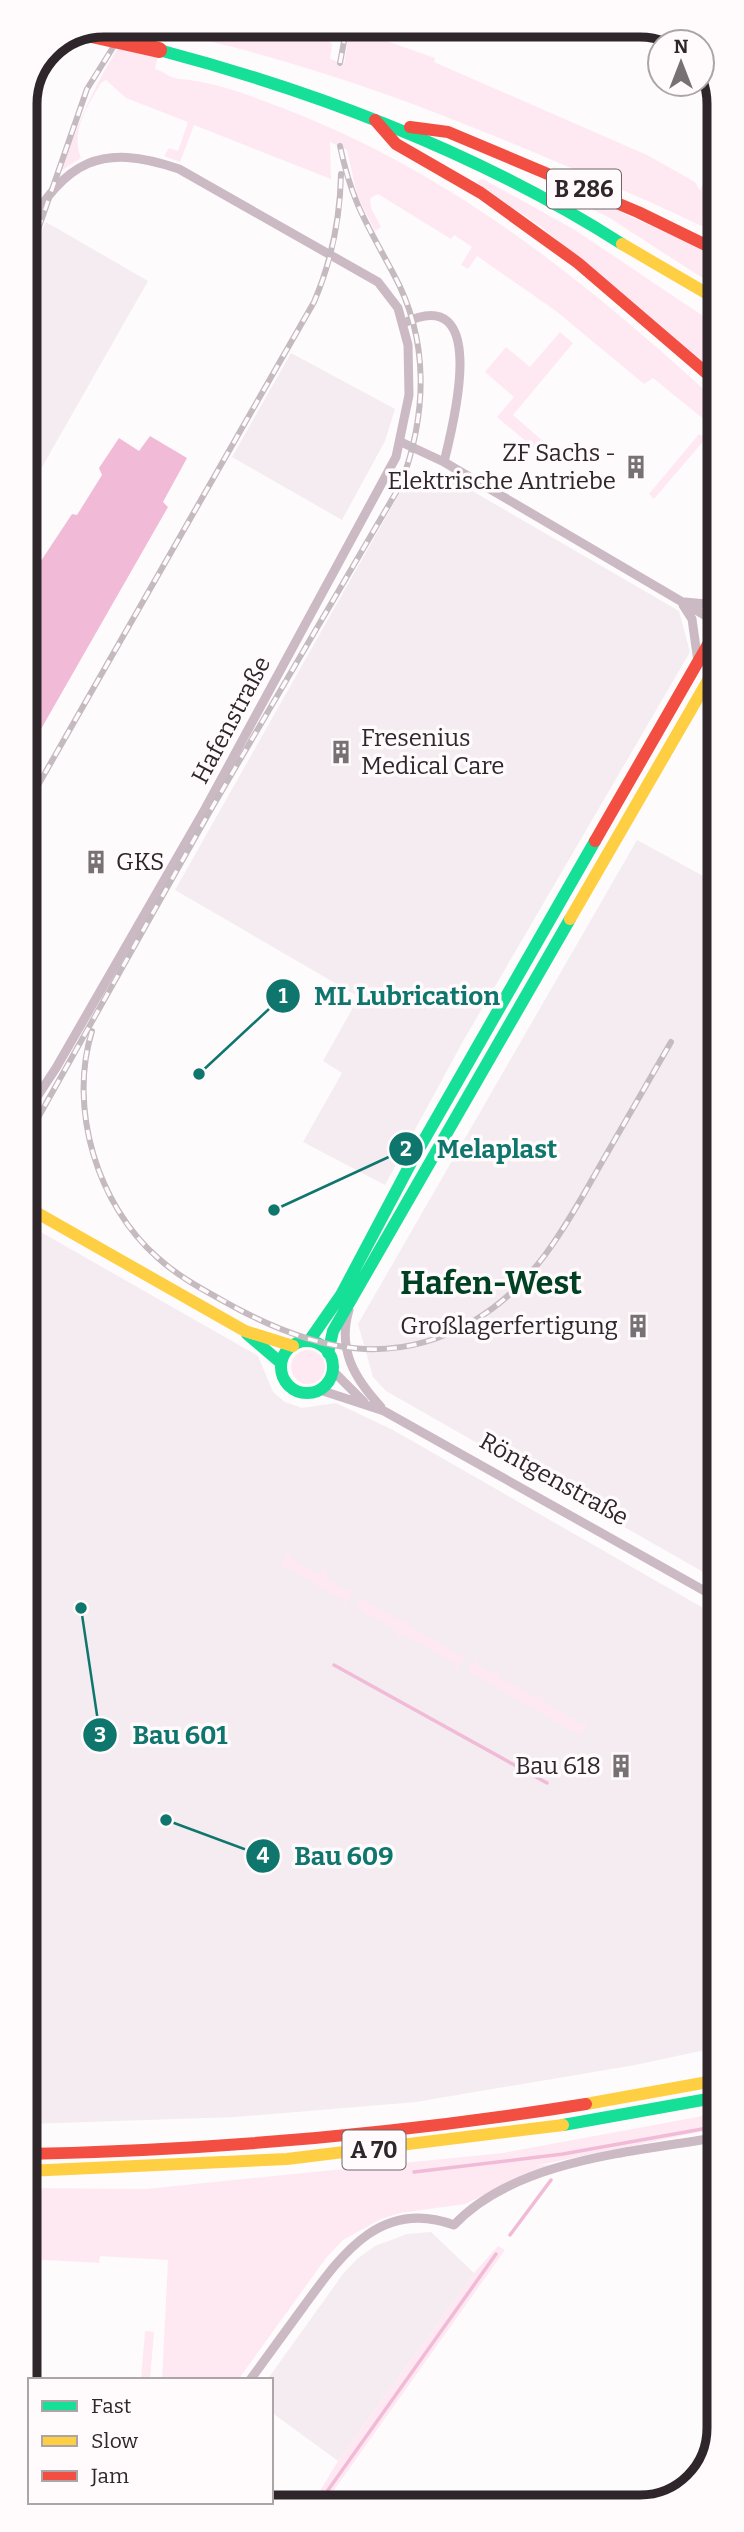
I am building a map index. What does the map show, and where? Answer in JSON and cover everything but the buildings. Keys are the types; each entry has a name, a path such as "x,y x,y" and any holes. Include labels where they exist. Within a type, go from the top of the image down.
{"main road":[{"name":"B 286","path":"102,37 159,50 286,86 381,121 493,171 554,202 707,295"},
{"name":"B 286","path":"381,121 448,132 638,212 707,245"},
{"path":"381,121 396,144 481,193 578,263 707,374"},
{"name":"B 286","path":"693,288 707,303"},
{"path":"458,1097 582,904 661,748 707,646"},
{"path":"309,1341 385,1226 458,1097 566,895 707,679"},
{"path":"37,1213 245,1331 281,1363 284,1379 295,1390 303,1393 320,1390 333,1371 323,1346 309,1341 293,1346 245,1331"},
{"path":"328,1353 333,1331 352,1302 385,1226"},
{"path":"281,1363 293,1346"},
{"name":"A 70","path":"37,2154 194,2147 329,2137 497,2117 707,2082"},
{"name":"A 70","path":"37,2171 329,2155 521,2131 707,2099"}],"street":[{"name":"Hafenstraße","path":"37,211 44,199 72,171 110,157 153,160 179,169 357,268 386,289 404,323 410,373 401,442 385,480 295,639 246,737 37,1097"},
{"path":"404,323 433,314 444,317 455,330 459,372 453,424 443,461"},
{"path":"401,442 443,461 707,618"},
{"path":"680,601 707,604"},
{"path":"680,601 692,619 698,663"},
{"path":"566,895 582,904"},
{"path":"352,1302 346,1326 348,1359 362,1386 384,1411"},
{"name":"Röntgenstraße","path":"333,1371 365,1403"},
{"name":"Röntgenstraße","path":"320,1390 384,1411 707,1592"},
{"path":"251,2378 330,2269 360,2239 406,2219 437,2219 454,2225 471,2208 554,2169 587,2160 707,2139"}],"shaded area":[{"path":"125,37 162,37 155,69 175,78 235,91 290,111 351,137 464,200 569,275 707,392 707,422 653,378 644,384 556,311 477,256 468,269 461,265 472,247 454,235 451,239 378,194 370,198 371,208 381,227 375,231 357,195 347,150 330,142 331,179 194,125 180,162 164,156 169,148 178,151 188,122 126,98 106,80 101,83 79,128 78,148 81,158 61,171 76,131 92,95"},
{"path":"191,37 327,40 332,44 330,59 344,64 348,37 376,37 435,58 434,62 647,155 695,182 700,191 707,173 704,197 707,199 707,229 493,135 403,101 314,70"},
{"path":"483,179 575,230 707,319 707,366 540,226 477,181"},
{"path":"563,186 707,251 707,281 608,217 564,195 559,189"},
{"path":"46,222 148,281 37,476 37,238"},
{"path":"560,332 573,343 513,415 560,456 553,464 497,417 514,397 485,372 506,347 530,367"},
{"path":"291,353 395,409 385,441 342,520 232,457"},
{"path":"707,430 707,437 654,499 649,494 699,434 702,436"},
{"path":"150,436 187,458 163,502 168,507 37,736 37,567 72,514 77,515 102,475 99,468 119,438 139,451"},
{"path":"450,478 679,611 690,652 462,1043 385,1185 303,1142 342,1073 323,1061 359,997 175,890 403,487"},
{"path":"637,840 707,878 707,1574 386,1391 373,1377 358,1324"},
{"path":"37,1230 258,1356 273,1392 285,1402 302,1408 336,1403 393,1430 707,1610 707,2050 635,2065 416,2102 236,2117 37,2124"},
{"path":"308,1350 320,1355 325,1367 320,1379 308,1384 296,1379 291,1367 296,1355"},
{"path":"290,1549 289,1557 319,1575 324,1569 328,1570 326,1579 350,1592 356,1586 344,1609 345,1601 319,1586 312,1592 315,1584 284,1566 277,1572"},
{"path":"366,1592 364,1600 404,1623 411,1617 408,1625 460,1655 463,1656 469,1650 457,1672 454,1672 457,1665 403,1634 396,1640 398,1632 358,1609 352,1614"},
{"path":"478,1656 476,1664 493,1673 500,1668 497,1675 501,1678 538,1698 544,1693 542,1701 582,1724 589,1719 581,1736 467,1671"},
{"path":"707,2115 707,2130 534,2166 552,2164 465,2204 400,2213 381,2219 343,2240 326,2258 239,2378 162,2378 168,2260 100,2256 99,2263 37,2260 37,2188 145,2189 503,2153"},
{"path":"431,2232 474,2273 338,2461 273,2413 273,2378 268,2378 343,2274 357,2259 375,2246 407,2234"},
{"path":"498,2246 505,2250 331,2495 317,2495 338,2461 474,2273"},
{"path":"145,2331 154,2332 150,2378 141,2378"}],"waterway":[{"path":"334,1665 547,1783"},
{"path":"414,2172 563,2154 707,2128"},
{"path":"510,2235 551,2180"},
{"path":"325,2495 496,2254"}],"railway":[{"path":"37,233 87,89 120,37"},
{"path":"340,63 345,37"},
{"path":"37,1120 210,811 401,484 410,458 420,404 421,377 414,324 405,298 355,198 340,146"},
{"path":"37,787 314,302 334,240 341,174"},
{"path":"92,1031 85,1061 86,1123 93,1154 104,1183 137,1236 167,1266 186,1279 267,1323 326,1343 385,1349 414,1345 444,1335 475,1320 516,1289 563,1229 671,1042"}],"traffic: fast":[{"path":"159,50 280,86 398,129 512,181 622,244"},
{"path":"309,1341 341,1295 412,1161 595,841"},
{"path":"328,1353 333,1331 570,919"},
{"path":"247,1334 281,1363"},
{"path":"307,1341 317,1343 325,1349 331,1357 333,1367 331,1377 325,1385 317,1391 307,1393 297,1391 289,1385 283,1377 281,1367 283,1357 289,1349 297,1343 307,1341"},
{"path":"563,2125 707,2099"}],"traffic: slow":[{"path":"622,244 707,294"},
{"path":"570,919 707,682"},
{"path":"37,1213 245,1331 293,1346"},
{"path":"586,2104 707,2082"},
{"path":"37,2170 287,2159 563,2125"}],"traffic: jam":[{"path":"102,37 159,50"},
{"path":"375,120 396,144 481,193 578,263 707,374"},
{"path":"410,127 448,132 638,212 707,246"},
{"path":"595,841 707,646"},
{"path":"37,2154 167,2149 307,2139 446,2124 586,2104"}],"place":[{"name":"ZF Sachs - Elektrische Antriebe","path":"636,467"},
{"name":"Fresenius Medical Care","path":"341,752"},
{"name":"GKS","path":"96,862"},
{"name":"ML Lubrication","path":"199,1074"},
{"name":"Melaplast","path":"274,1210"},
{"name":"Großlagerfertigung","path":"638,1326"},
{"name":"Bau 601","path":"81,1608"},
{"name":"Bau 618","path":"621,1766"},
{"name":"Bau 609","path":"166,1820"}],"district":[{"name":"Hafen-West","path":"491,1283"}]}
